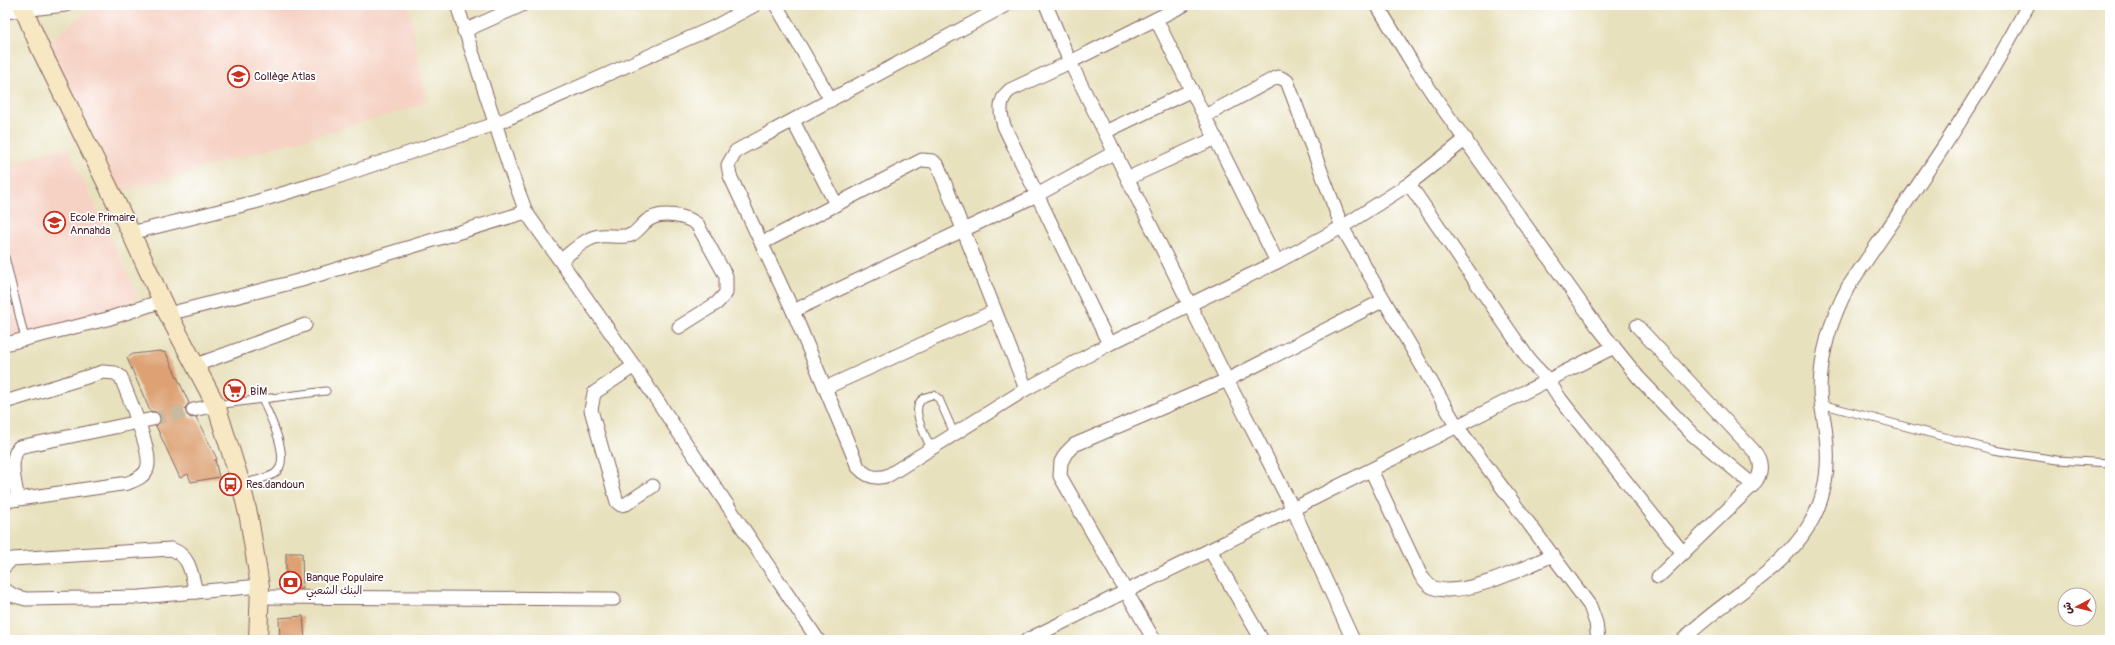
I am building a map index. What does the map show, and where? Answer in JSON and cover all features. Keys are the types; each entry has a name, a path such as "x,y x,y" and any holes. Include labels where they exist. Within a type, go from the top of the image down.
{"street":[{"path":"5,12 23,7 65,5"},
{"path":"457,5 464,31 526,212 634,366 818,640"},
{"path":"464,31 522,5"},
{"path":"131,233 256,202 322,182 495,124 712,28 755,5"},
{"path":"776,5 831,100"},
{"path":"1006,5 736,151 728,165 730,176 793,311 858,467 868,476 875,478 889,475 1026,389 1109,344 1277,262 1342,228 1409,184 1466,139"},
{"path":"1046,5 1070,62 1191,304 1226,380 1293,509 1353,640"},
{"path":"1109,344 1004,126 1000,108 1001,101 1004,95 1010,90 1184,5"},
{"path":"1377,5 1414,66 1597,326 1638,378 1687,429 1722,461 1753,485"},
{"path":"1683,640 1701,623 1735,599 1778,562 1790,551 1809,526 1822,497 1827,466 1826,434 1821,404 1822,367 1825,346 1838,306 1848,287 1967,112 2002,55 2028,5"},
{"path":"23,7 41,50 131,233 165,307 216,404 241,484 249,518 260,591 258,640"},
{"path":"1156,19 1277,262"},
{"path":"1204,116 1275,78 1279,77 1286,81 1342,228 1456,425 1554,555 1590,606 1596,623 1598,640"},
{"path":"1105,132 1192,90"},
{"path":"793,121 836,204"},
{"path":"1128,178 1216,138"},
{"path":"793,311 1037,195 1115,152"},
{"path":"762,243 922,160 929,159 938,166 1026,389"},
{"path":"1409,184 1530,361 1548,380 1561,400 1683,553"},
{"path":"5,344 107,319 298,281 526,212"},
{"path":"561,260 589,240 599,236 632,234 650,218 666,215 690,219 697,224 726,276 726,293 717,303 679,327"},
{"path":"1154,640 1060,476 1061,462 1074,445 1226,380 1384,300"},
{"path":"825,388 995,311"},
{"path":"196,365 305,325"},
{"path":"1637,326 1758,455 1761,467 1757,480 1753,485 1658,577"},
{"path":"1034,639 1371,470 1456,425 1614,347"},
{"path":"634,366 594,393 591,410 617,502 621,505 626,504 653,486"},
{"path":"5,402 103,372 115,373 121,377 148,450 149,460 143,475 128,483 5,501"},
{"path":"193,410 216,404"},
{"path":"18,499 12,464 14,454 19,447 153,419"},
{"path":"1371,470 1421,576 1431,586 1444,590 1463,588 1503,577 1554,555"},
{"path":"5,566 12,559 172,549 180,552 188,561 196,592"},
{"path":"1210,550 1262,640"},
{"path":"5,590 14,596 26,599 140,597 196,592 260,591 614,599"}],"lane":[{"path":"5,257 25,339"},
{"path":"216,404 326,391"},
{"path":"931,448 917,413 917,407 922,400 928,396 934,395 939,399 954,433"},
{"path":"241,484 274,474 281,466 282,457 280,445 262,399"},
{"path":"1821,404 1993,450 2057,460 2110,463"}],"shaded area":[{"name":"Collège Atlas","path":"95,5 409,5 426,104 114,194 42,48"},
{"name":"Ecole Primaire Annahda","path":"67,147 138,295 132,308 5,341 5,165"}],"building":[{"path":"160,351 166,353 189,403 185,408 187,415 191,418 196,417 217,459 215,460 219,477 191,482 188,474 180,478 156,426 160,422 161,417 156,412 150,411 127,358 133,354"},
{"path":"286,553 302,553 303,589 286,589"},
{"path":"303,616 305,640 280,640 279,618"}],"tunnel":[{"path":"153,419 193,410"}],"place":[{"name":"Collège Atlas","path":"239,76"},
{"name":"Ecole Primaire Annahda","path":"54,223"},
{"name":"BİM","path":"234,391"},
{"name":"Res.dandoun","path":"230,484"},
{"name":"Banque Populaire البنك الشعبي","path":"290,583"}]}
